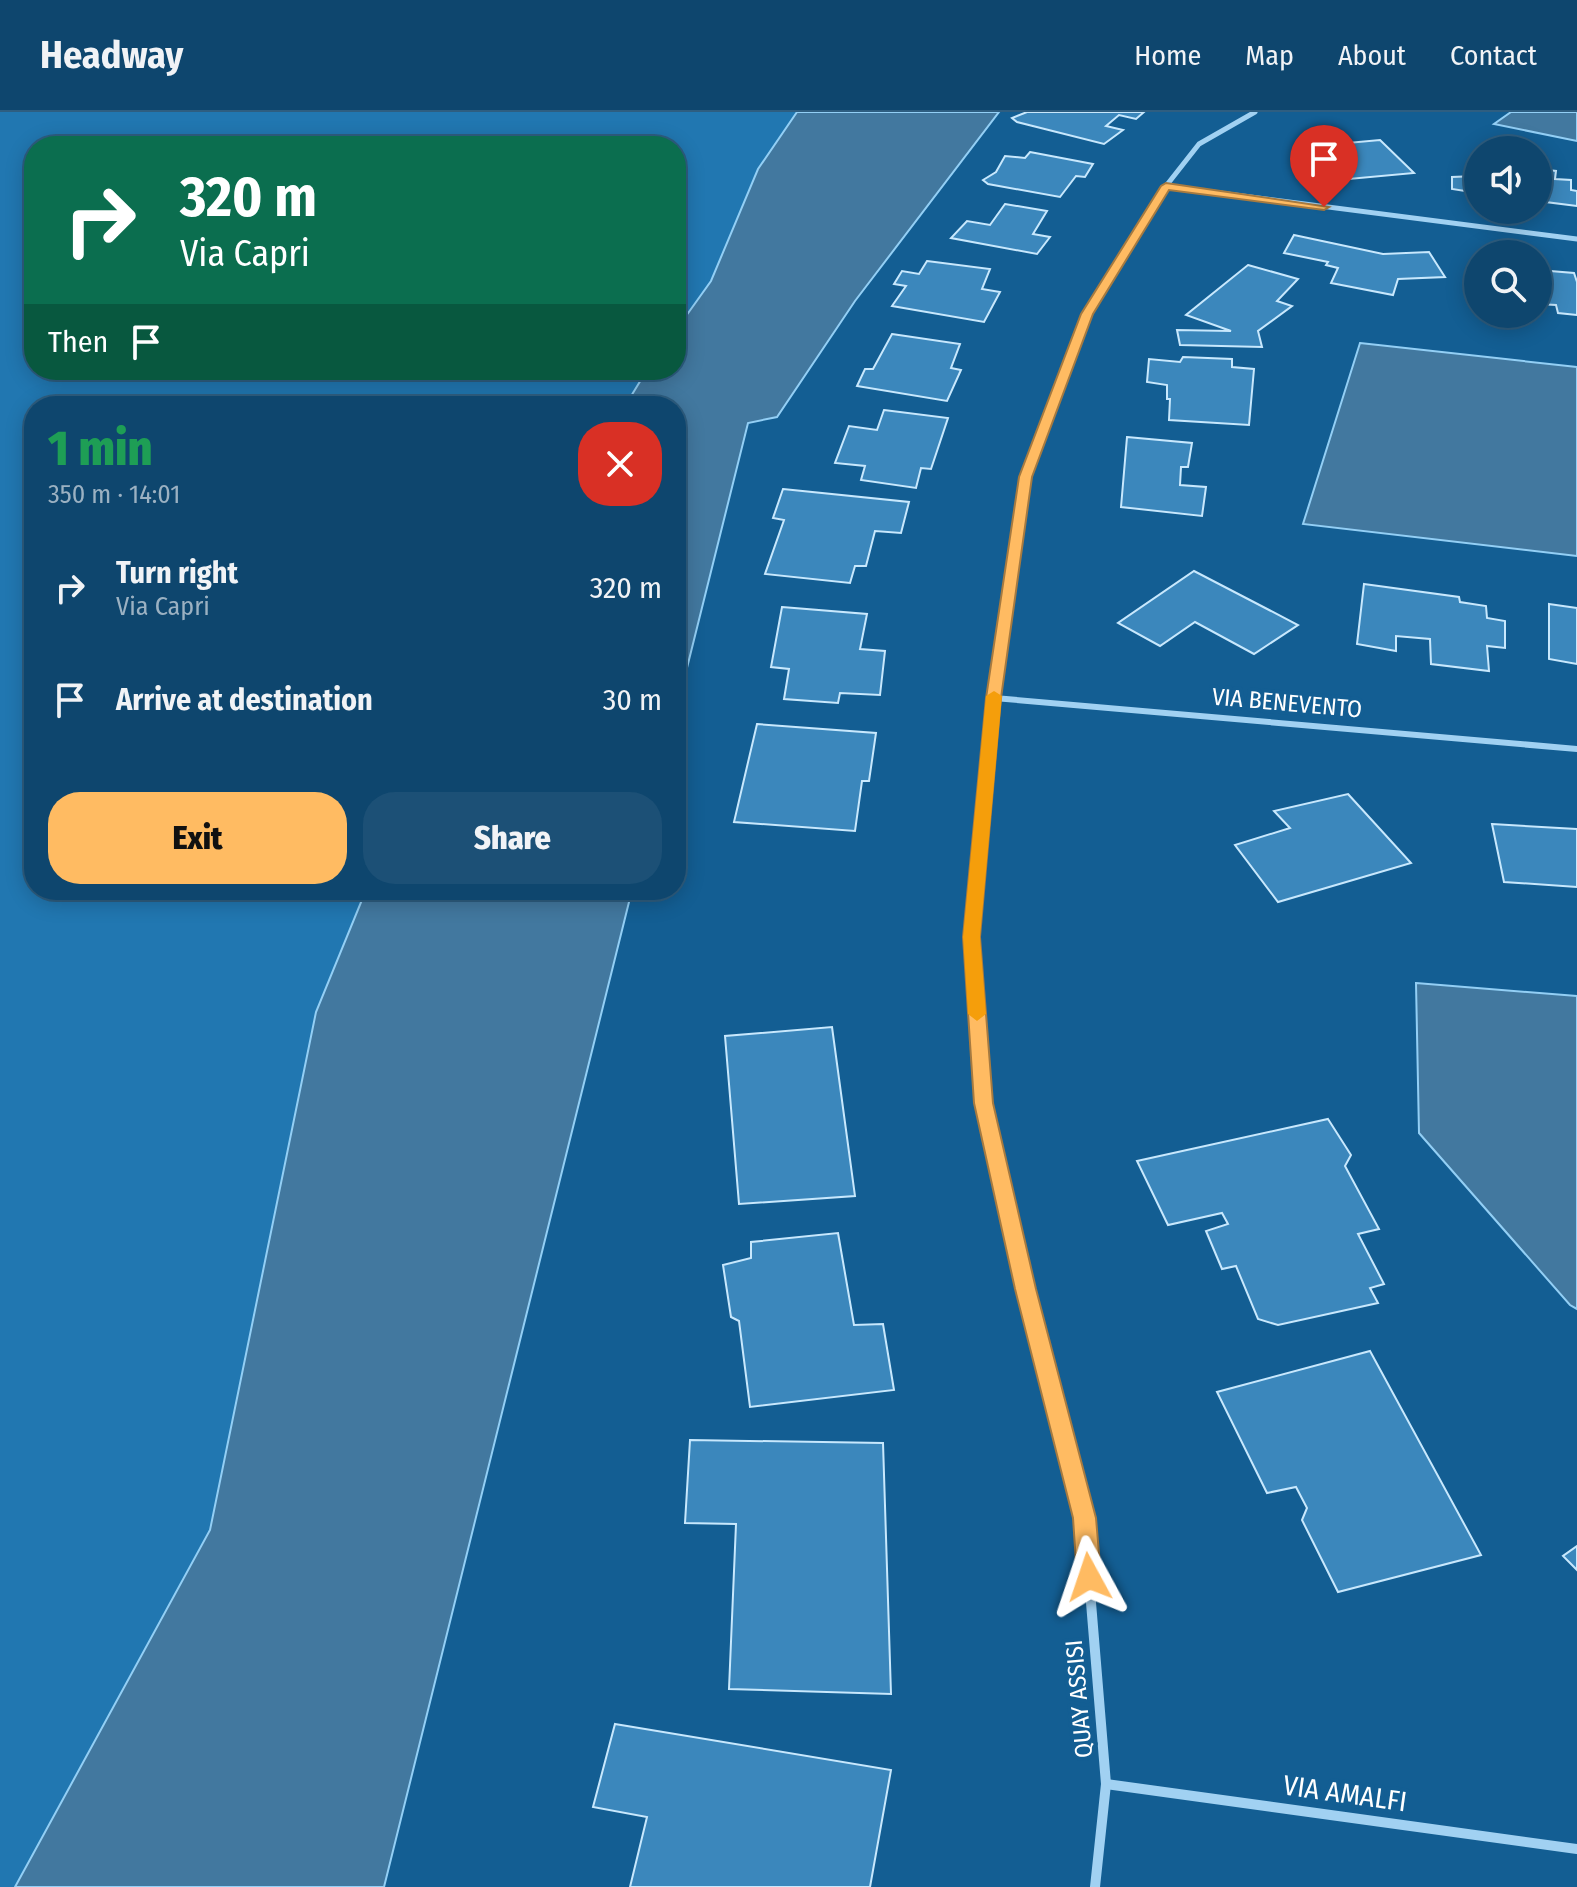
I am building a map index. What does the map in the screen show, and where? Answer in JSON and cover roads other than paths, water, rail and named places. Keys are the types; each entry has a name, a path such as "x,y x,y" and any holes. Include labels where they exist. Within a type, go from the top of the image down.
{"street":[{"name":"QUAY ASSISI","path":"1095,1887 1106,1784 1084,1518 1025,1289 983,1103 972,937 994,698 1025,477 1087,314 1166,186 1199,144 1255,112"},
{"path":"1166,186 1577,239"},
{"name":"VIA BENEVENTO","path":"994,698 1577,749"},
{"name":"VIA AMALFI","path":"1106,1784 1577,1849"}]}
